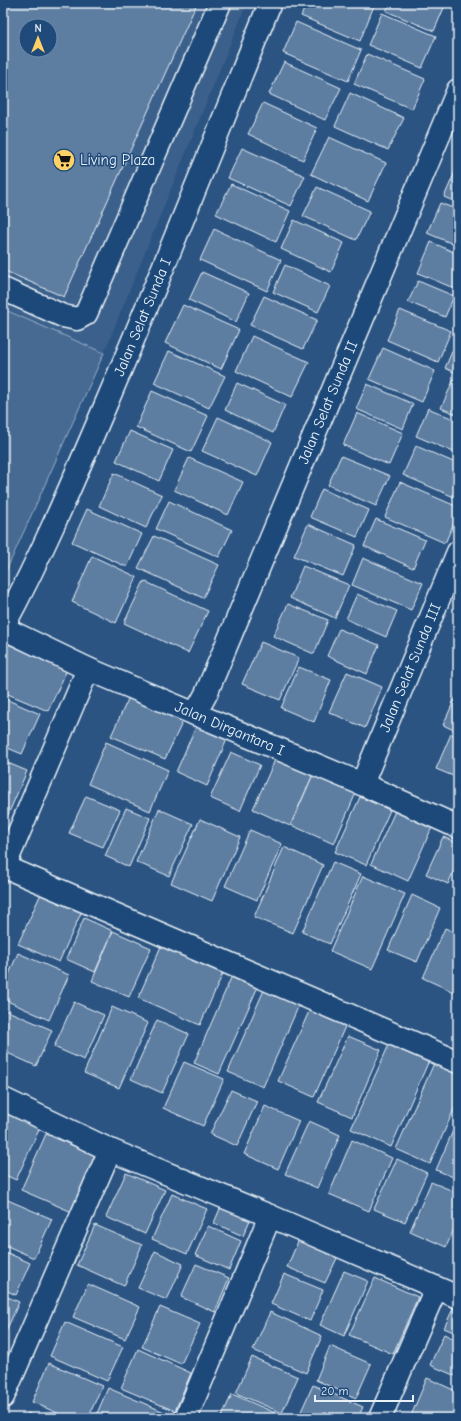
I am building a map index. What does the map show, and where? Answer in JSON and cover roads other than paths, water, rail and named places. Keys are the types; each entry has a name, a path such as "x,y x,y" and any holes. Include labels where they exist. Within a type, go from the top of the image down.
{"street":[{"path":"3,289 63,316 77,319 86,314 220,3"},
{"name":"Jalan Selat Sunda I","path":"3,628 66,496 127,355 270,3"},
{"name":"Jalan Selat Sunda II","path":"195,714 209,687 458,90"},
{"name":"Jalan Selat Sunda III","path":"362,784 458,552"},
{"name":"Jalan Dirgantara I","path":"3,628 88,669 362,784 458,827"},
{"path":"88,669 3,868 458,1062"},
{"path":"3,1099 110,1150 270,1216 458,1297"},
{"path":"3,1397 110,1150"},
{"path":"186,1418 270,1216"},
{"path":"380,1418 436,1288"}],"place":[{"name":"Living Plaza","path":"64,160"}]}
